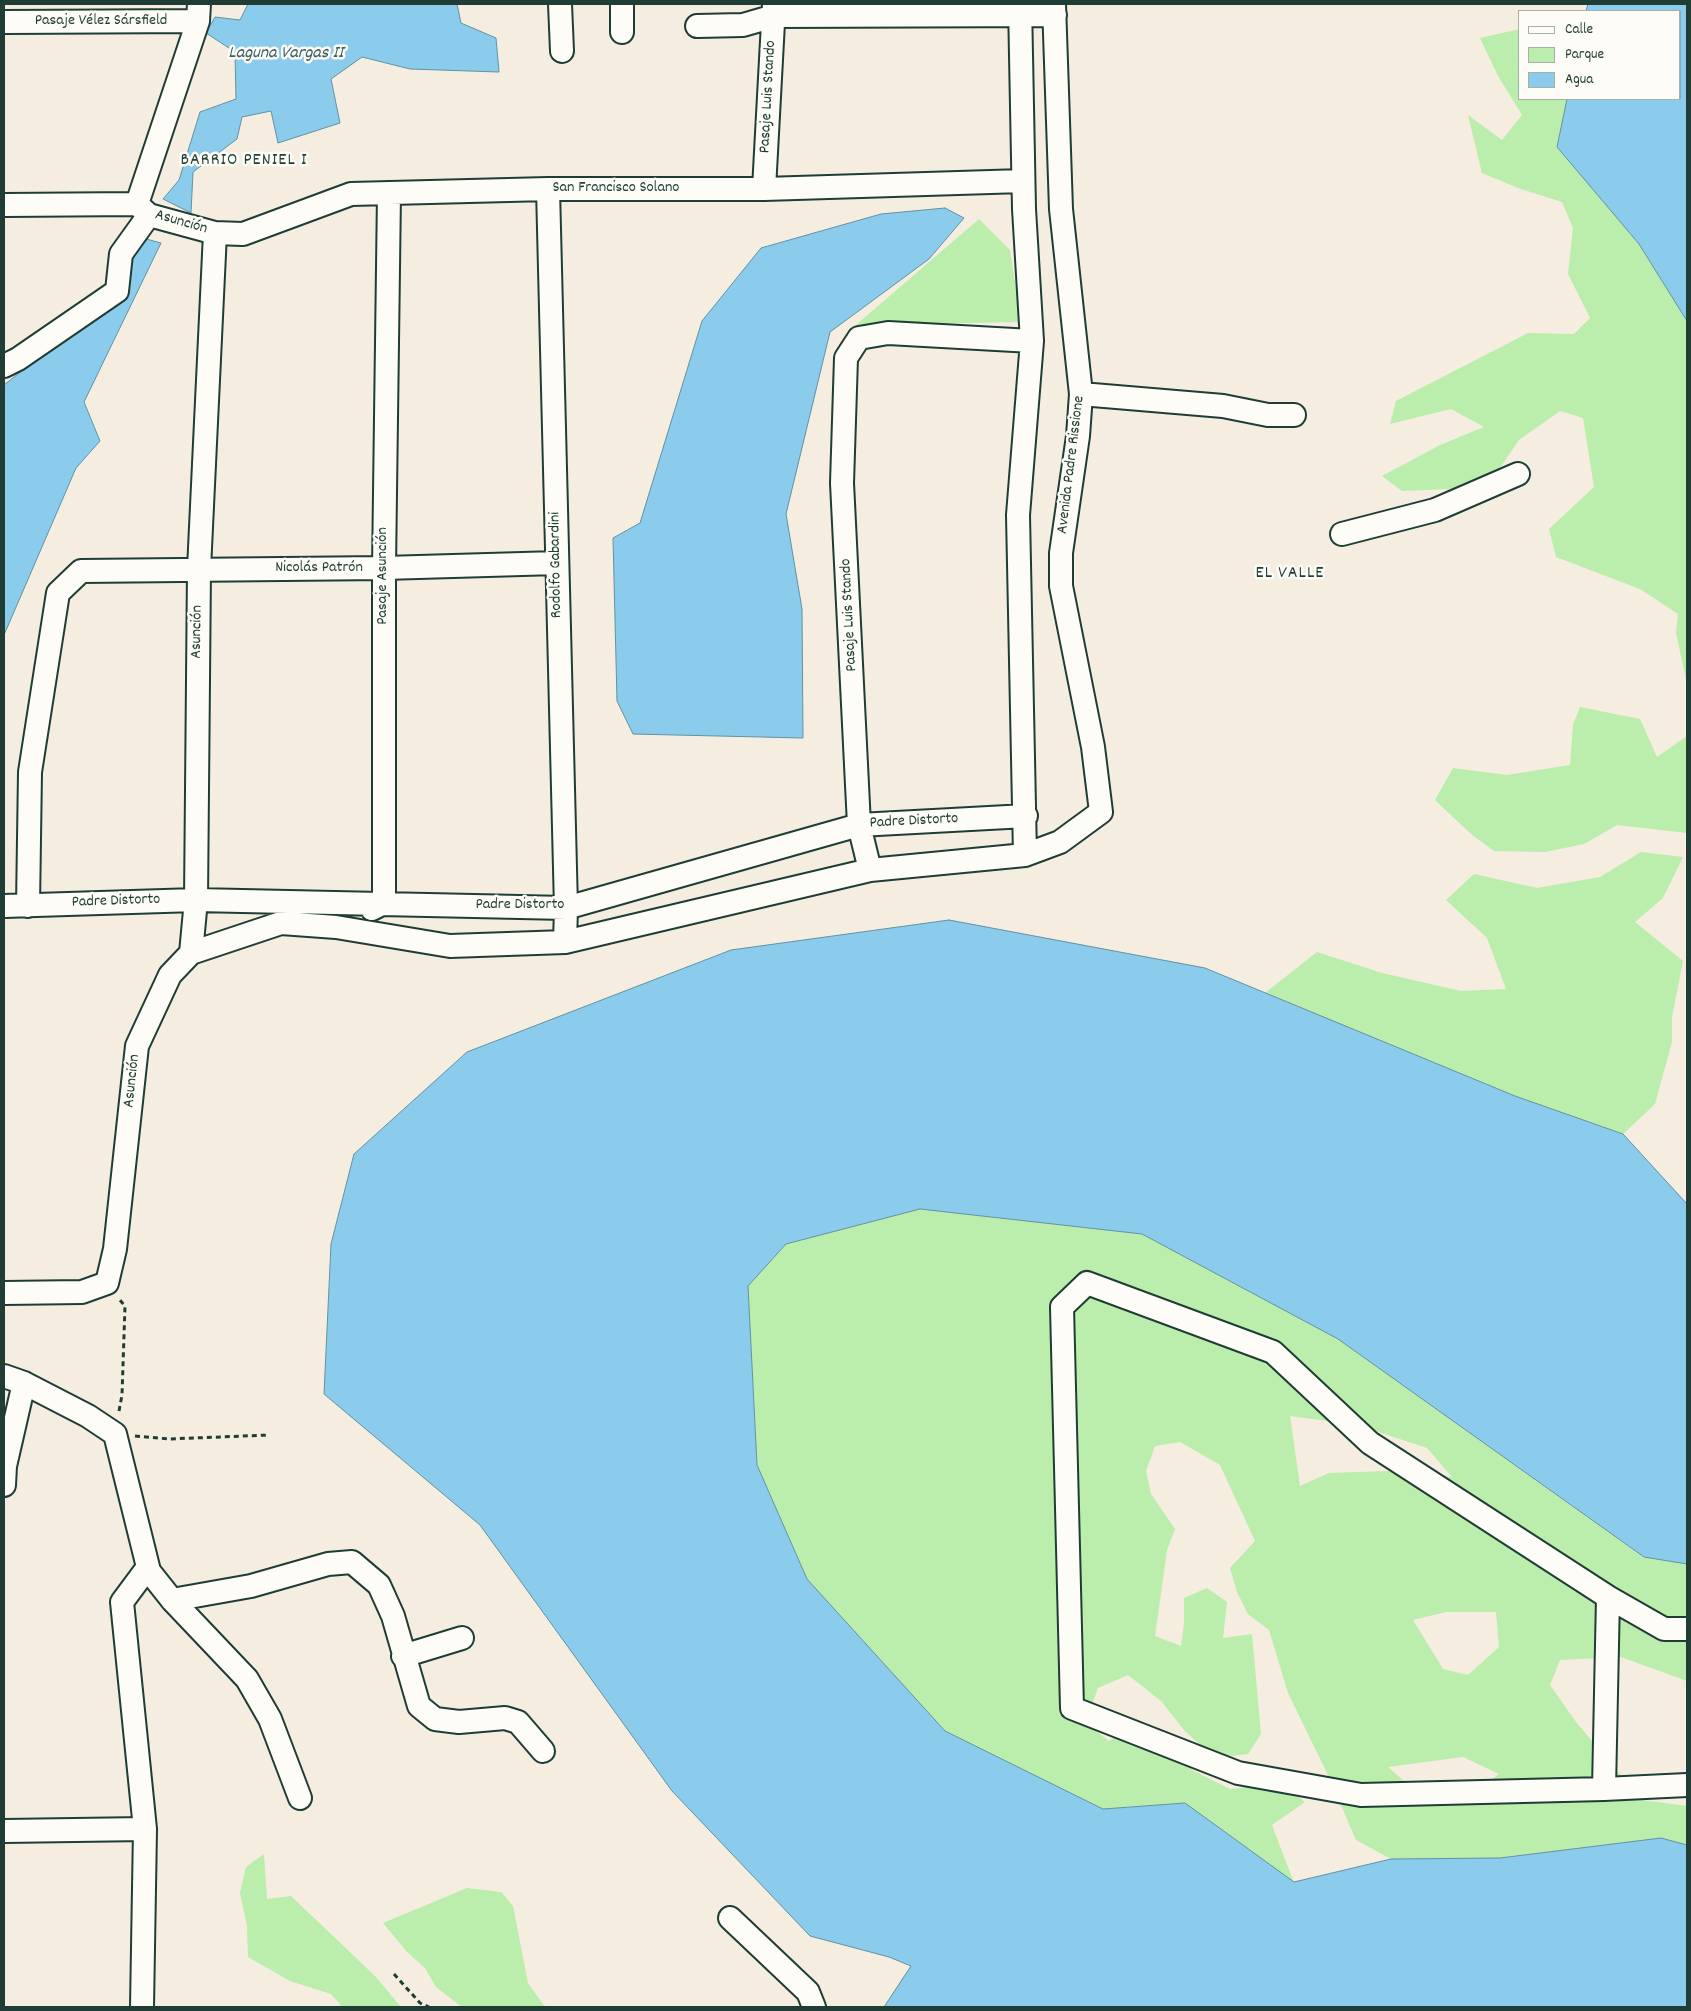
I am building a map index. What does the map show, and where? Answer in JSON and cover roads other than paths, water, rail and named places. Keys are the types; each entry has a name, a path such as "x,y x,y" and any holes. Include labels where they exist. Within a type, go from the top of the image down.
{"street":[{"path":"560,4 562,51"},
{"path":"622,4 622,32"},
{"path":"191,953 281,923 336,927 450,946 565,942 870,870 1025,855 1026,816 1018,516 1032,341 1024,209 1020,9"},
{"path":"697,26 743,24 774,10 1054,9"},
{"name":"Avenida Padre Rissione","path":"1025,855 1060,842 1101,812 1093,746 1061,586 1061,554 1082,394 1061,209 1054,9"},
{"name":"Pasaje Luis Stando","path":"764,189 774,10"},
{"name":"Pasaje Vélez Sársfield","path":"4,22 199,12"},
{"name":"Asunción","path":"4,1293 82,1292 107,1283 115,1249 137,1046 170,975 191,953 196,900 199,569 215,233 143,209 199,12"},
{"name":"San Francisco Solano","path":"215,233 244,234 351,194 548,189 764,189 1023,181"},
{"name":"Rodolfo Gabardini","path":"548,189 566,908 565,942"},
{"name":"Pasaje Asunción","path":"384,903 384,568 389,193"},
{"path":"4,205 143,209 121,254 117,291 18,359 4,366"},
{"path":"1024,209 1061,209"},
{"name":"Pasaje Luis Stando","path":"870,870 860,825 842,483 846,358 859,338 888,333 1032,341"},
{"path":"1082,394 1223,406 1268,415 1294,415"},
{"path":"1342,534 1435,510 1518,474"},
{"name":"Nicolás Patrón","path":"28,906 30,772 58,593 81,571 384,568 557,563"},
{"name":"Padre Distorto","path":"4,906 196,900 566,908 860,825 1026,816"},
{"path":"336,927 384,903"},
{"path":"1687,1629 1664,1629 1608,1598 1370,1443 1273,1352 1087,1284 1062,1307 1072,1708 1238,1773 1361,1795 1604,1789 1687,1784"},
{"path":"4,1486 14,1380 88,1416 115,1434 148,1567 172,1600 247,1679 270,1719 300,1798"},
{"path":"172,1600 251,1586 328,1564 352,1562 379,1585 392,1616 419,1706 435,1719 459,1722 504,1718 518,1722 543,1751"},
{"path":"142,2007 145,1829 122,1602 148,1567"},
{"path":"1604,1789 1608,1598"},
{"path":"403,1656 462,1638"},
{"path":"4,1831 145,1829"},
{"path":"730,1918 808,1992 814,2007"}],"water":[{"name":"Laguna Vargas II","path":"248,4 457,4 461,23 496,38 499,72 410,69 362,57 331,79 340,123 278,143 271,111 242,117 237,139 193,172 191,213 163,199 179,180 200,112 236,99 235,52 206,33 215,17 240,20"},
{"path":"1588,4 1687,4 1687,321 1639,244 1557,147 1567,100 1681,100 1681,10 1586,10"},
{"path":"945,208 964,218 929,259 830,332 786,514 802,609 803,738 633,734 617,701 613,538 640,523 702,321 761,248 881,214"},
{"path":"139,237 161,243 84,402 100,441 76,468 4,635 4,385 122,291"},
{"path":"949,920 1205,968 1515,1096 1623,1134 1687,1204 1687,1564 1644,1557 1338,1339 1142,1234 920,1209 786,1244 748,1286 757,1465 807,1579 945,1731 1103,1809 1185,1803 1294,1882 1391,1859 1500,1858 1661,1838 1687,1845 1687,2007 884,2007 911,1966 889,1957 810,1936 672,1791 480,1525 324,1394 331,1244 354,1154 467,1052 731,950"}],"district":[{"name":"BARRIO PENIEL I","path":"244,162"},
{"name":"EL VALLE","path":"1290,575"}]}
